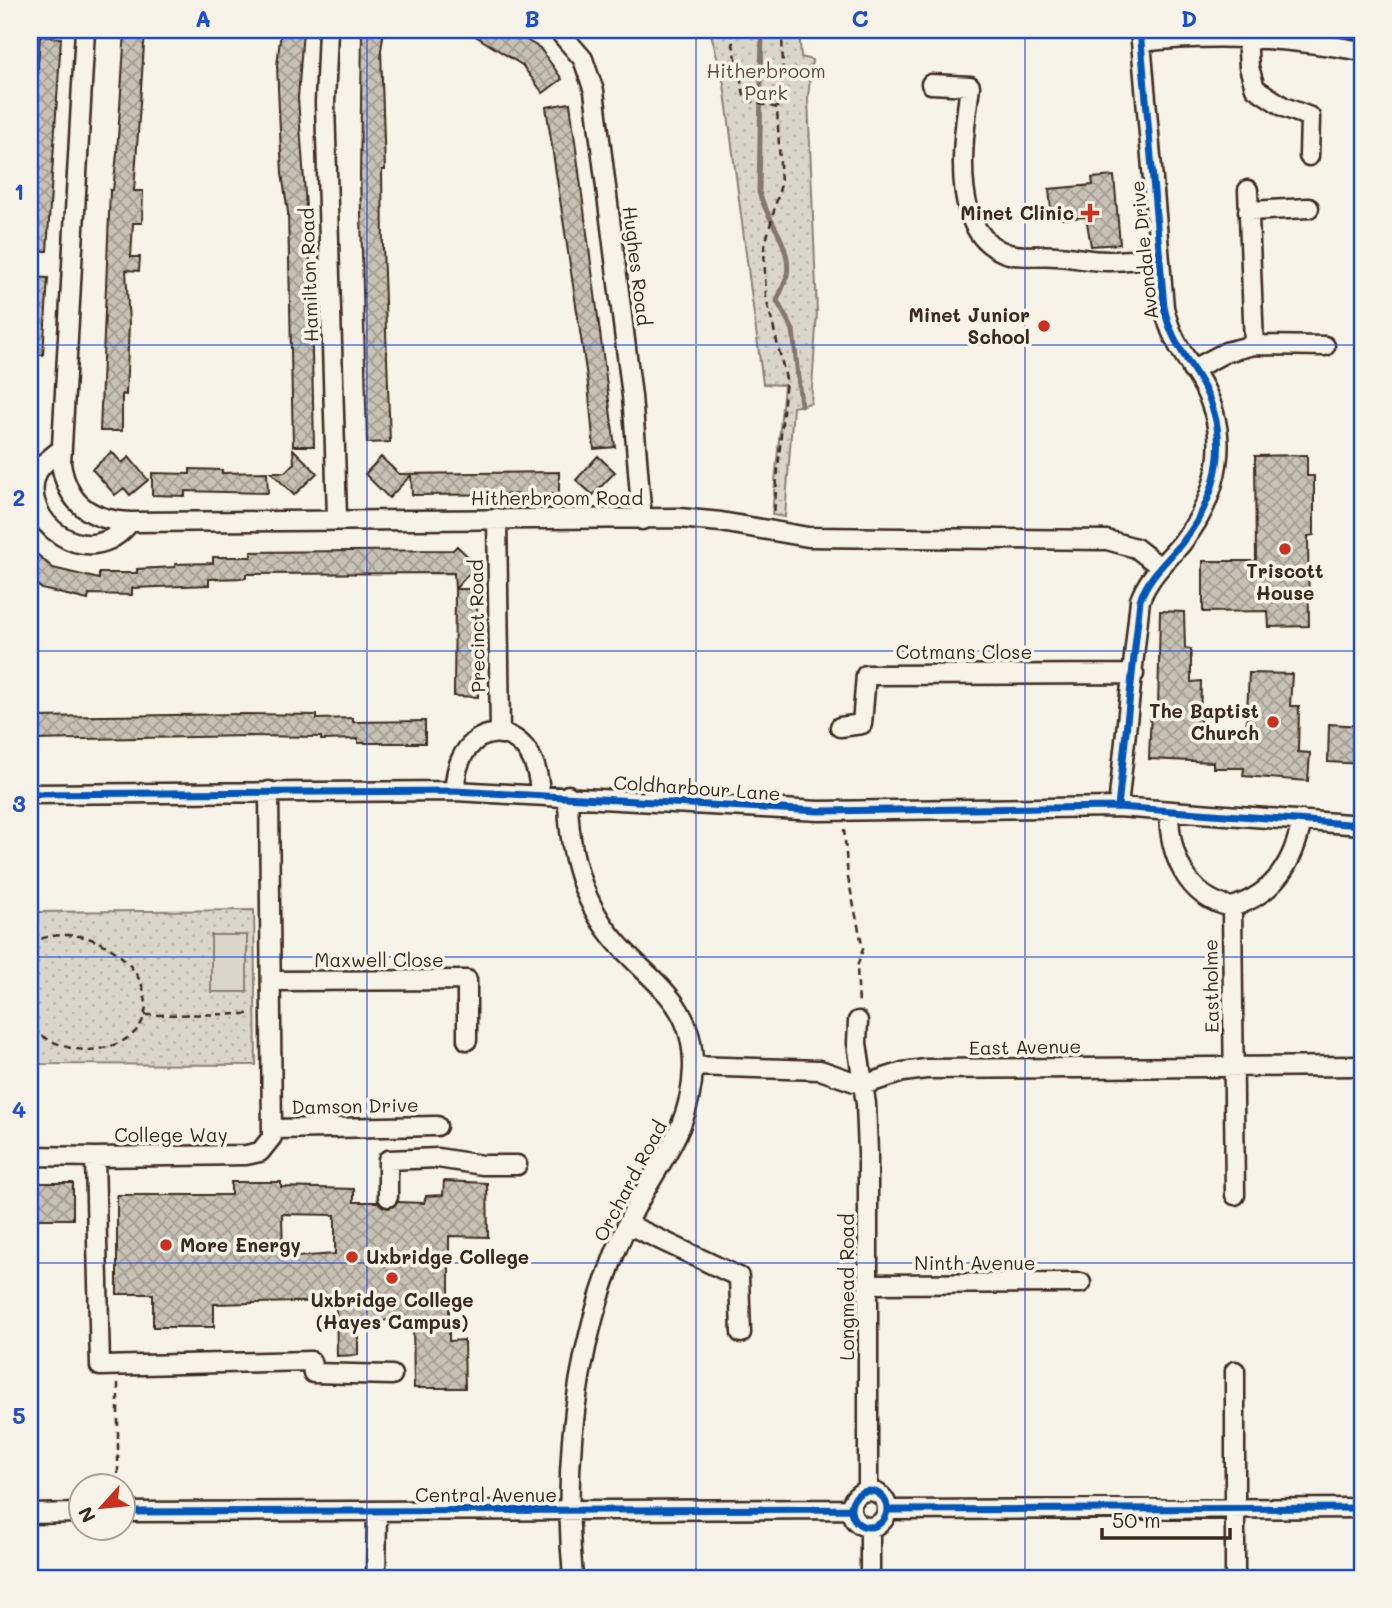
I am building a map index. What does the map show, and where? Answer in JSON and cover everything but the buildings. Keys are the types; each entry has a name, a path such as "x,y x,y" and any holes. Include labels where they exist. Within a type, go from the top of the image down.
{"street":[{"name":"Hitherbroom Road","path":"85,30 60,450 62,474 75,502 99,518 130,522 337,518 701,520 808,537 1107,540 1136,548 1159,566"},
{"name":"Hamilton Road","path":"328,30 326,103 337,518"},
{"name":"Hughes Road","path":"558,30 579,51 594,91 632,396 642,520"},
{"path":"1141,36 1227,33 1247,37 1286,38 1362,51"},
{"name":"Avondale Drive","path":"1118,807 1138,611 1148,582 1182,542 1209,497 1217,464 1215,414 1169,330 1159,257 1141,36"},
{"path":"1247,37 1249,67 1255,88 1284,107 1310,117 1309,156"},
{"path":"931,84 970,86 962,150 966,202 975,225 989,244 1008,253 1027,257 1054,255 1109,262 1159,257"},
{"path":"1248,190 1254,345"},
{"path":"1248,211 1309,208"},
{"path":"1192,370 1218,356 1254,345 1325,346"},
{"path":"60,450 42,465 35,481 36,503 51,527 75,543 92,546 114,539 130,522"},
{"name":"Precinct Road","path":"497,518 500,733"},
{"name":"Cotmans Close","path":"840,726 862,724 866,674 1133,674"},
{"path":"455,791 456,772 470,747 482,736 500,733 512,736 527,748 537,771 540,794"},
{"path":"269,791 274,1129"},
{"name":"Coldharbour Lane","path":"30,794 455,791 568,795 843,812 1118,807 1362,825"},
{"name":"Orchard Road","path":"568,795 573,857 584,890 621,947 661,983 674,1002 690,1036 693,1066 690,1098 678,1138 627,1224 606,1276 582,1360 569,1458 573,1578"},
{"path":"1169,811 1171,844 1185,877 1207,896 1231,907 1258,895 1283,873 1295,850 1302,820"},
{"name":"Eastholme","path":"1231,907 1235,1195"},
{"name":"Maxwell Close","path":"273,981 467,980 467,1040"},
{"name":"Longmead Road","path":"858,1021 857,1052 868,1141 868,1490"},
{"path":"693,1066 820,1070 863,1085"},
{"name":"East Avenue","path":"863,1085 883,1077 926,1069 1362,1066"},
{"name":"Damson Drive","path":"274,1129 429,1126 421,1158"},
{"name":"College Way","path":"118,1366 100,1366 95,1157 253,1154 269,1143 274,1129"},
{"path":"30,1156 95,1157"},
{"path":"388,1197 388,1160 421,1158 517,1165"},
{"path":"627,1224 739,1277 741,1333"},
{"name":"Ninth Avenue","path":"869,1284 1081,1283"},
{"path":"118,1366 311,1362 313,1373 392,1375"},
{"path":"1235,1371 1235,1578"},
{"path":"868,1490 882,1496 887,1510 880,1523 870,1527 856,1522 850,1509 856,1496 868,1490"},
{"path":"887,1510 1362,1508"},
{"name":"Central Avenue","path":"136,1512 850,1509"},
{"path":"376,1578 377,1511"},
{"path":"30,1514 66,1513"},
{"path":"870,1527 870,1578"}],"path":[{"path":"730,30 741,88 753,102 777,108"},
{"path":"772,533 786,379 766,297 764,249 781,184 777,108 783,71 782,30"},
{"path":"843,812 848,878 863,949 858,967 858,1021"},
{"path":"30,943 53,935 71,934 109,945 124,956 136,972 144,990 145,1015 132,1036 114,1045 93,1050 60,1044 30,1027"},
{"path":"145,1015 258,1014 258,1010 273,1010"},
{"path":"118,1366 118,1472"}],"green space":[{"name":"Hitherbroom Park","path":"710,30 799,30 801,57 812,60 808,98 817,312 811,403 793,407 785,517 772,515 784,385 763,384 724,84"},
{"path":"254,910 256,1065 30,1064 30,912"},
{"path":"211,935 247,935 247,992 211,992"}],"waterway":[{"path":"762,30 759,192 786,253 787,275 777,301 793,330 801,405"}],"cycle path":[{"path":"1118,807 1140,600 1153,577 1181,544 1200,515 1213,482 1218,448 1218,430 1209,399 1174,337 1164,307 1140,30"},
{"path":"30,794 455,791 819,811 1118,807 1362,825"},
{"path":"869,1491 882,1496 887,1509 882,1522 869,1527 856,1522 851,1509 856,1496 869,1491"},
{"path":"887,1510 1362,1508"},
{"path":"136,1512 850,1509"}],"place":[{"name":"Minet Clinic","path":"1090,213"},
{"name":"Minet Junior School","path":"1044,326"},
{"name":"Triscott House","path":"1285,549"},
{"name":"The Baptist Church","path":"1273,722"},
{"name":"More Energy","path":"166,1245"},
{"name":"Uxbridge College","path":"352,1257"},
{"name":"Uxbridge College (Hayes Campus)","path":"392,1278"}]}
